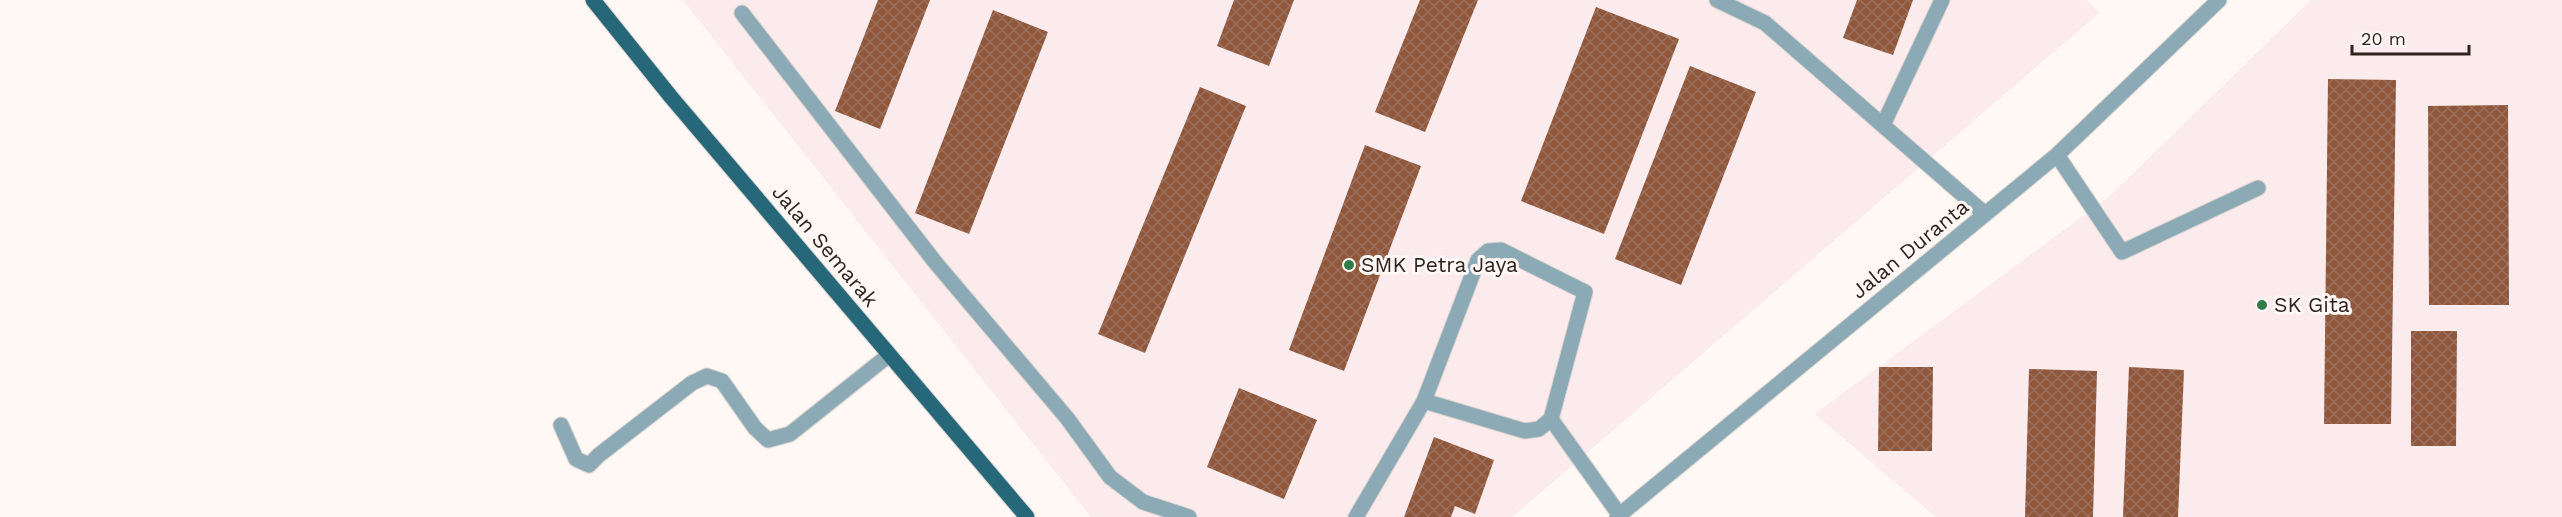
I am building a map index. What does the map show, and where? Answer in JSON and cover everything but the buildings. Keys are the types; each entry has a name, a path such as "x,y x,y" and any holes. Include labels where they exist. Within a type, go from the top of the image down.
{"main road":[{"name":"Jalan Semarak","path":"593,0 671,97 1027,517"}],"street":[{"path":"1717,0 1766,23 1985,214"},
{"path":"1883,125 1942,0"},
{"name":"Jalan Duranta","path":"1619,516 2057,155 2219,0"},
{"path":"742,13 935,262 1067,418 1110,477 1143,502 1189,517"},
{"path":"2057,155 2122,252 2258,188"},
{"path":"1356,517 1424,401 1478,260 1488,251 1501,250 1585,292 1551,419 1539,429 1525,431 1424,401"},
{"path":"561,425 576,459 589,465 599,454 692,383 707,376 722,381 755,428 768,440 790,434 889,355"},
{"path":"1551,419 1619,516"}],"shaded area":[{"name":"SMK Petra Jaya","path":"683,0 2087,0 2099,13 1512,517 1091,517"},
{"name":"SK Gita","path":"2311,0 2562,0 2562,517 1936,517 1815,414 2109,197"}],"place":[{"name":"SMK Petra Jaya","path":"1349,265"},
{"name":"SK Gita","path":"2262,305"}]}
